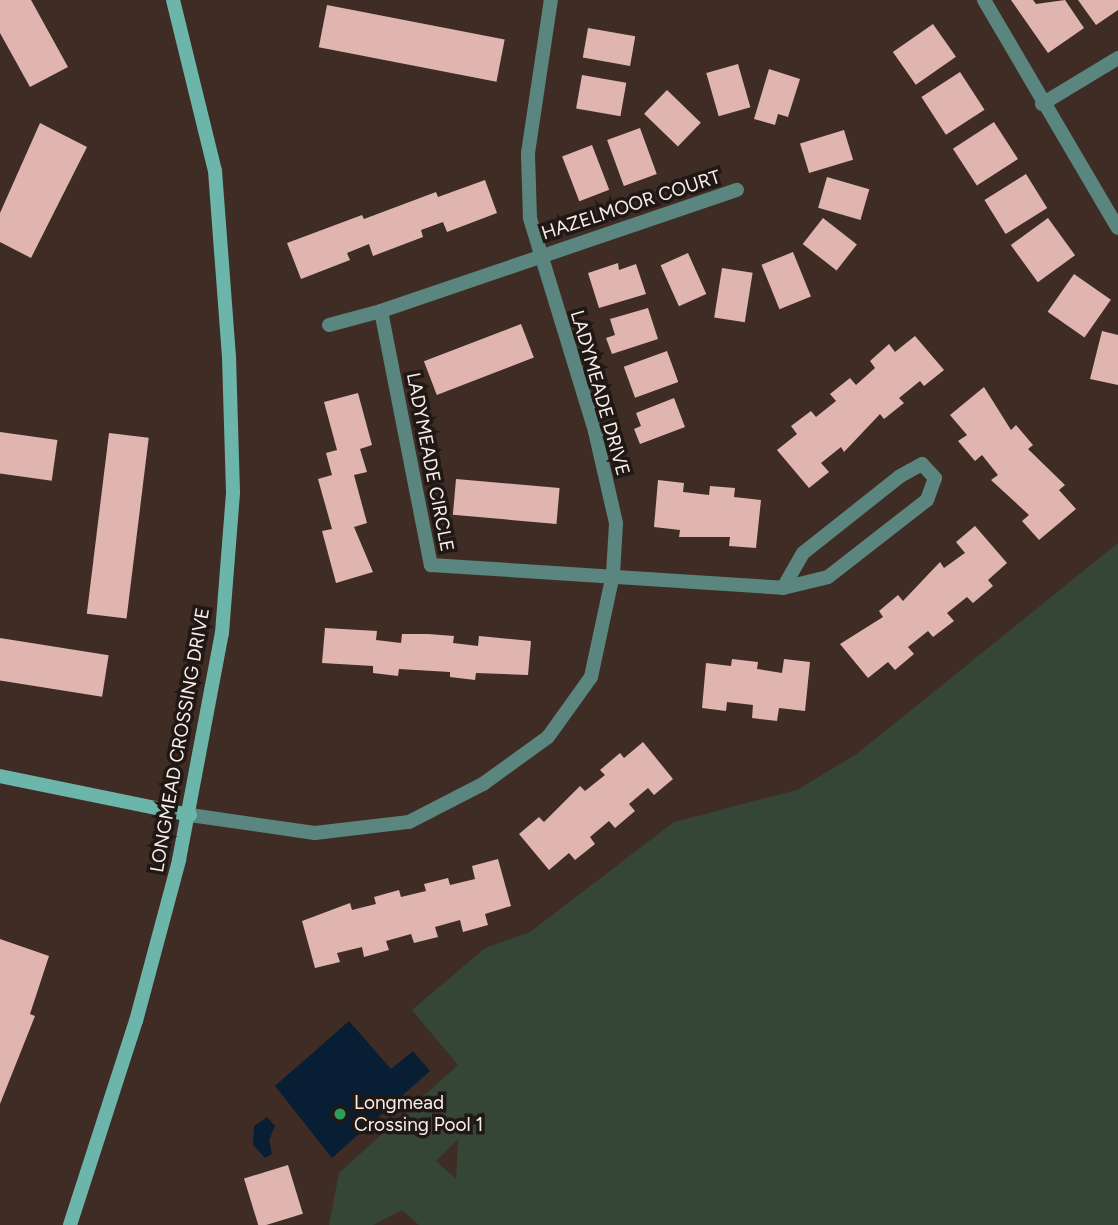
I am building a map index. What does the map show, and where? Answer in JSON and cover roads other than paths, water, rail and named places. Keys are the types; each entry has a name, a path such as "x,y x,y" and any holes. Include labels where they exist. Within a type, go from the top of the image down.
{"street":[{"name":"LONGMEAD CROSSING DRIVE","path":"69,1225 136,1021 190,815 222,633 233,492 229,357 215,171 173,0"},
{"name":"LADYMEADE DRIVE","path":"190,815 315,832 409,822 484,784 548,737 591,677 613,574 616,523 595,431 538,256 530,218 528,153 551,0"},
{"path":"984,0 1042,104 1118,228"},
{"path":"1042,104 1118,58"},
{"name":"HAZELMOOR COURT","path":"538,256 737,190"},
{"path":"329,325 381,312 538,256"},
{"name":"LADYMEADE CIRCLE","path":"381,312 431,565 613,574"},
{"path":"613,574 783,588 828,577 927,500 935,478 922,464 899,477 803,553 783,588"},
{"path":"0,775 190,815"}],"water":[{"name":"Longmead Crossing Pool 1","path":"349,1021 391,1069 413,1051 430,1071 332,1158 275,1086"},
{"path":"267,1117 275,1126 269,1140 272,1154 265,1158 253,1145 254,1126"}],"place":[{"name":"Longmead Crossing Pool 1","path":"340,1114"}]}
